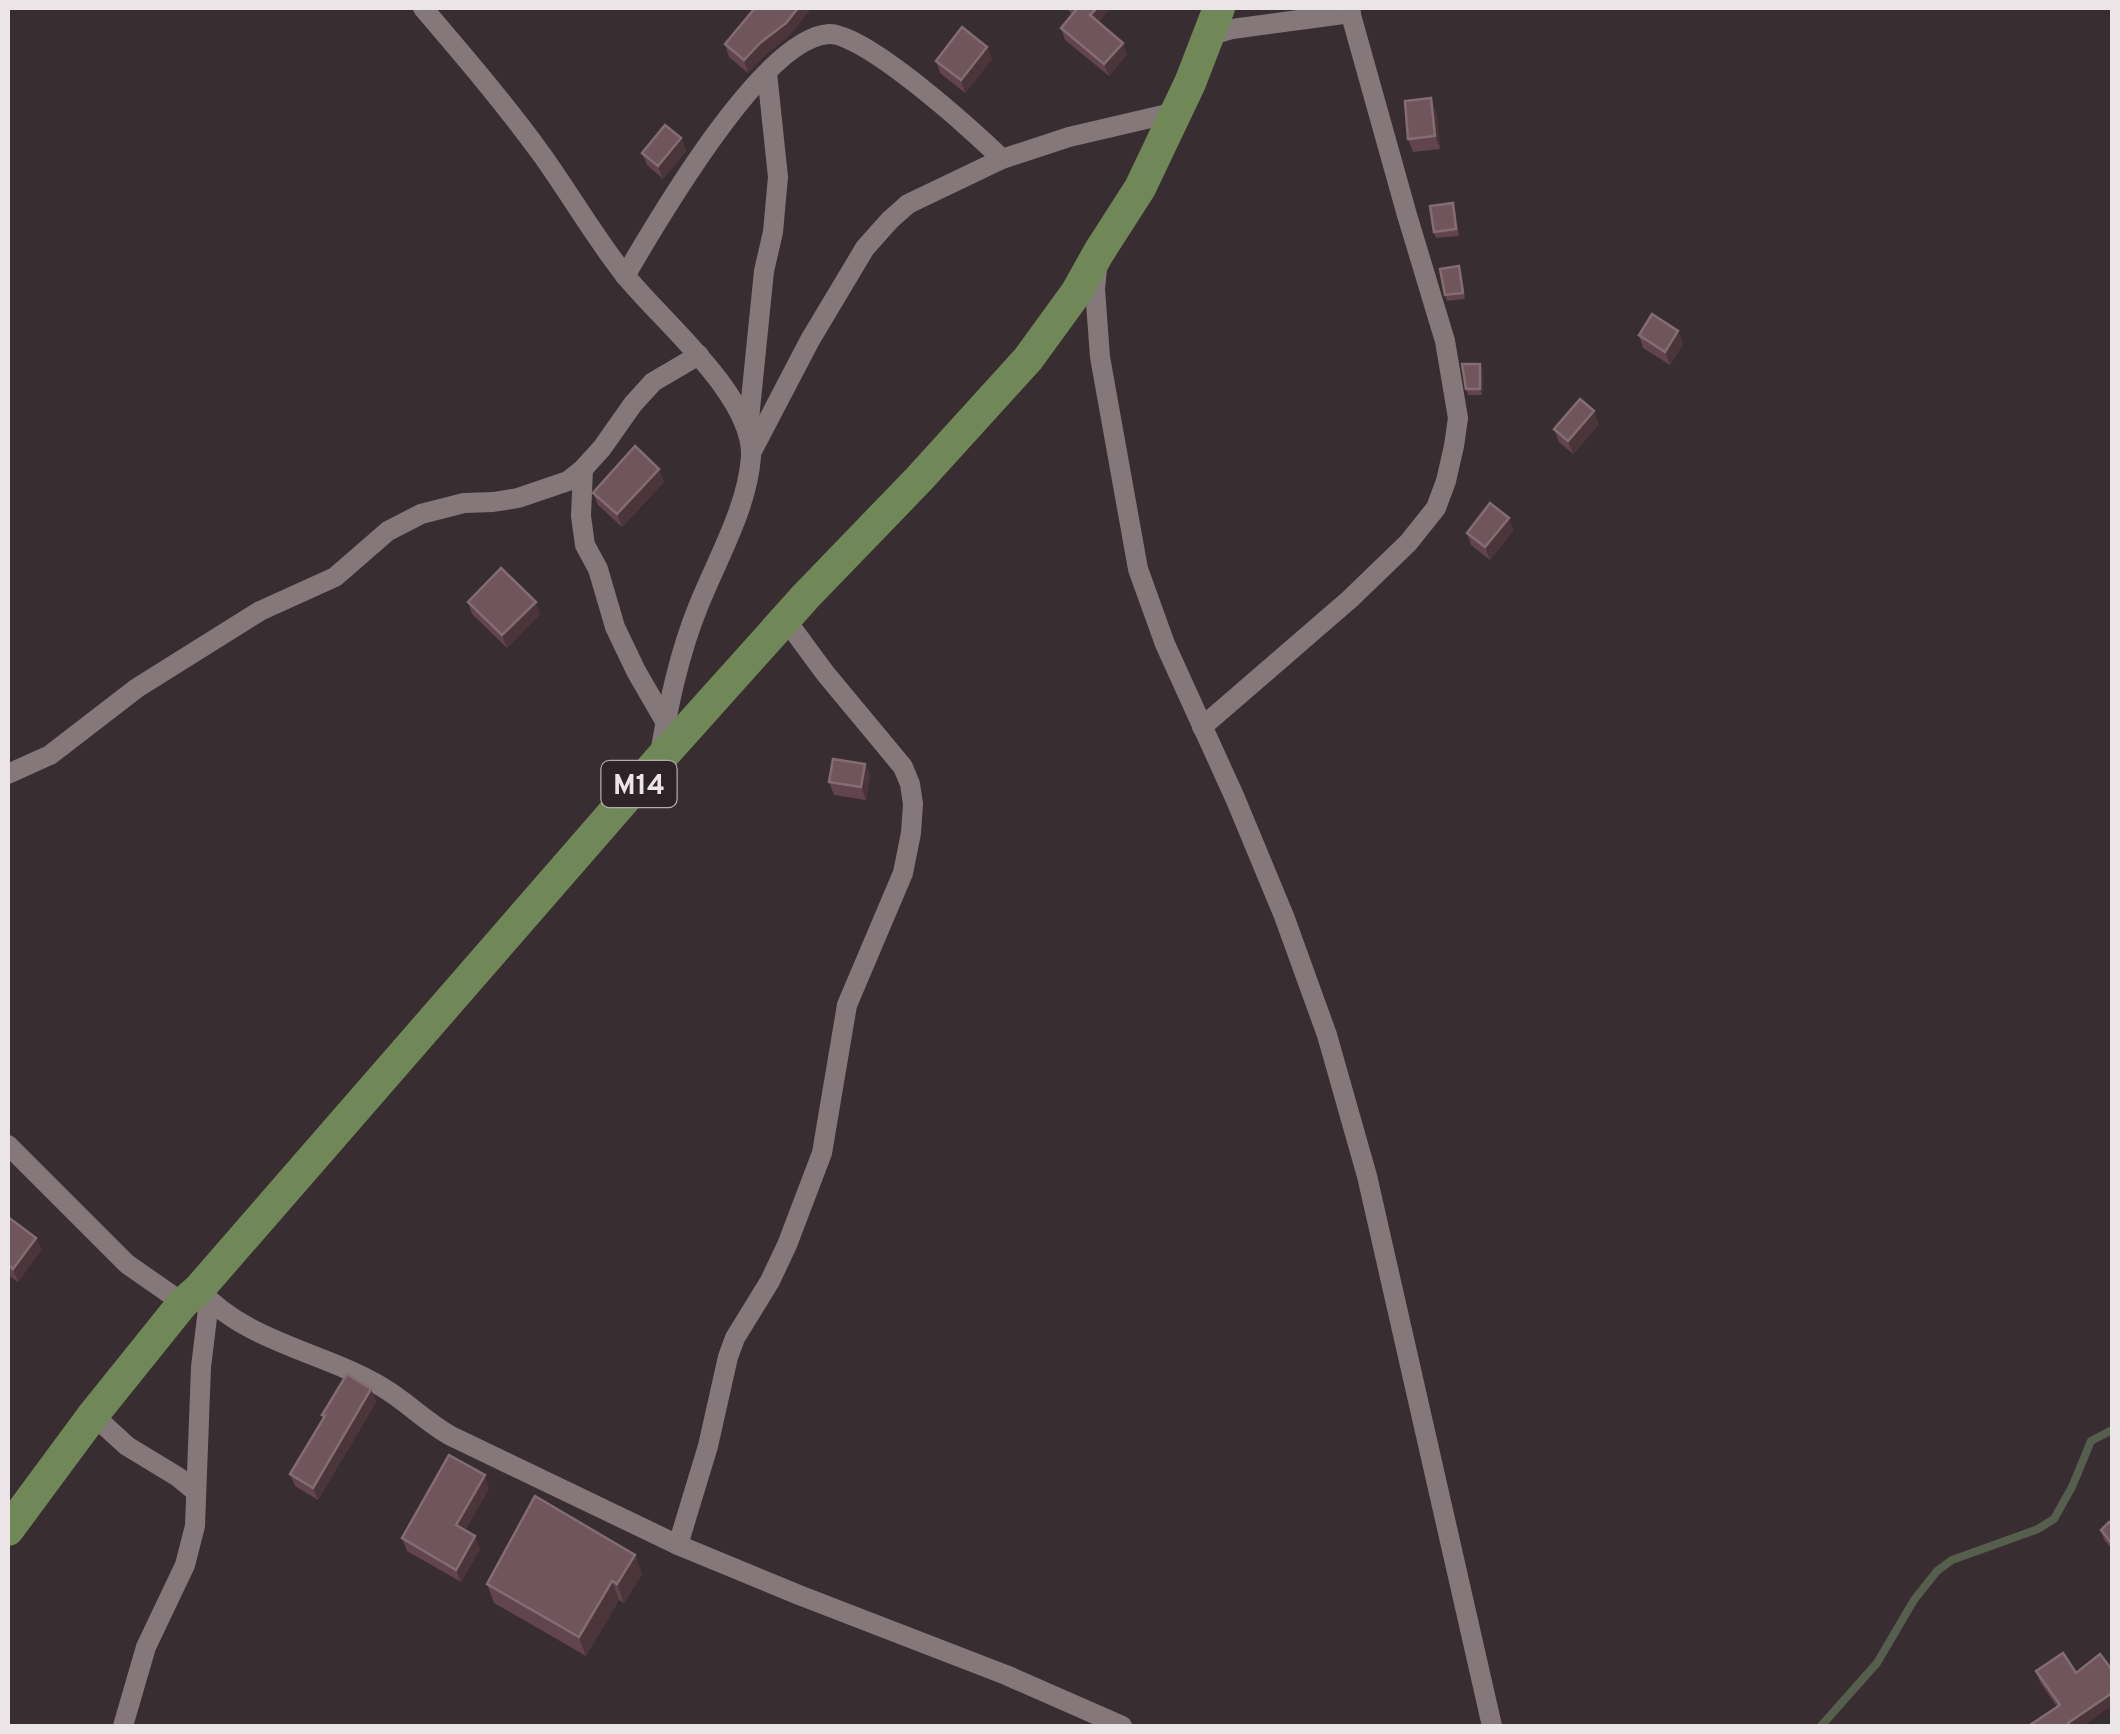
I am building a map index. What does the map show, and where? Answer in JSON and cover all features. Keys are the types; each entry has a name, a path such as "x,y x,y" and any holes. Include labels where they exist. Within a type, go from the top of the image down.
{"main road":[{"name":"M14","path":"8,1530 93,1415 659,760 1028,359 1076,293 1140,188 1214,22"}],"street":[{"path":"423,8 503,102 625,276 699,355 748,429"},
{"path":"1202,727 1350,599 1408,543 1436,508 1446,481 1458,418 1445,341 1350,10 1251,26 1214,22"},
{"path":"625,276 726,120 792,48 812,39 830,34 848,38 940,104 1002,160"},
{"path":"659,760 673,684 748,478 748,429 778,177 767,73"},
{"path":"751,453 810,340 865,248 908,204 1002,160 1069,137 1176,112"},
{"path":"1100,252 1095,290 1100,358 1138,568 1165,644 1284,916 1327,1035 1367,1176 1492,1726"},
{"path":"8,774 50,755 137,688 260,611 335,577 388,531 421,514 464,503 518,498 568,480 583,469 653,382 699,355"},
{"path":"583,469 581,516 585,544 598,569 615,627 666,723"},
{"path":"678,1545 708,1446 728,1357 787,1245 822,1152 847,1005 903,873 911,832 910,784 903,767 786,620"},
{"path":"8,1146 126,1264 255,1330 381,1386 451,1436 678,1545 1006,1674 1122,1726"},
{"path":"122,1726 146,1647 184,1566 195,1526 201,1366 197,1298"},
{"path":"93,1415 127,1446 196,1491"}],"building":[{"path":"755,8 798,8 744,60 725,44"},
{"path":"1073,8 1097,8 1090,15 1123,43 1104,64 1061,28 1076,10"},
{"path":"962,27 987,47 961,80 936,61"},
{"path":"1431,98 1435,136 1408,139 1405,101"},
{"path":"665,125 681,138 658,166 642,153"},
{"path":"1453,203 1456,229 1434,232 1430,206"},
{"path":"1459,266 1463,293 1445,295 1440,269"},
{"path":"1652,314 1678,331 1665,352 1639,335"},
{"path":"1462,364 1480,364 1480,389 1466,389"},
{"path":"1580,399 1594,411 1568,441 1554,429"},
{"path":"635,446 659,469 617,514 593,493"},
{"path":"1490,503 1509,518 1485,547 1467,533"},
{"path":"501,568 536,602 502,635 468,602"},
{"path":"833,759 865,764 861,787 829,782"},
{"path":"8,1217 36,1238 13,1269 8,1265"},
{"path":"347,1374 371,1389 313,1488 290,1474"},
{"path":"449,1455 485,1475 456,1525 475,1536 456,1570 402,1538"},
{"path":"535,1496 635,1555 617,1584 612,1581 579,1637 487,1584"},
{"path":"2109,1522 2112,1525 2112,1544 2101,1530"},
{"path":"2063,1653 2076,1673 2100,1654 2112,1670 2112,1693 2068,1723 2071,1726 2031,1726 2060,1705 2036,1671"}],"waterway":[{"path":"1821,1726 1877,1663 1914,1600 1937,1571 1952,1560 2038,1529 2054,1519 2091,1441 2112,1430"}]}
